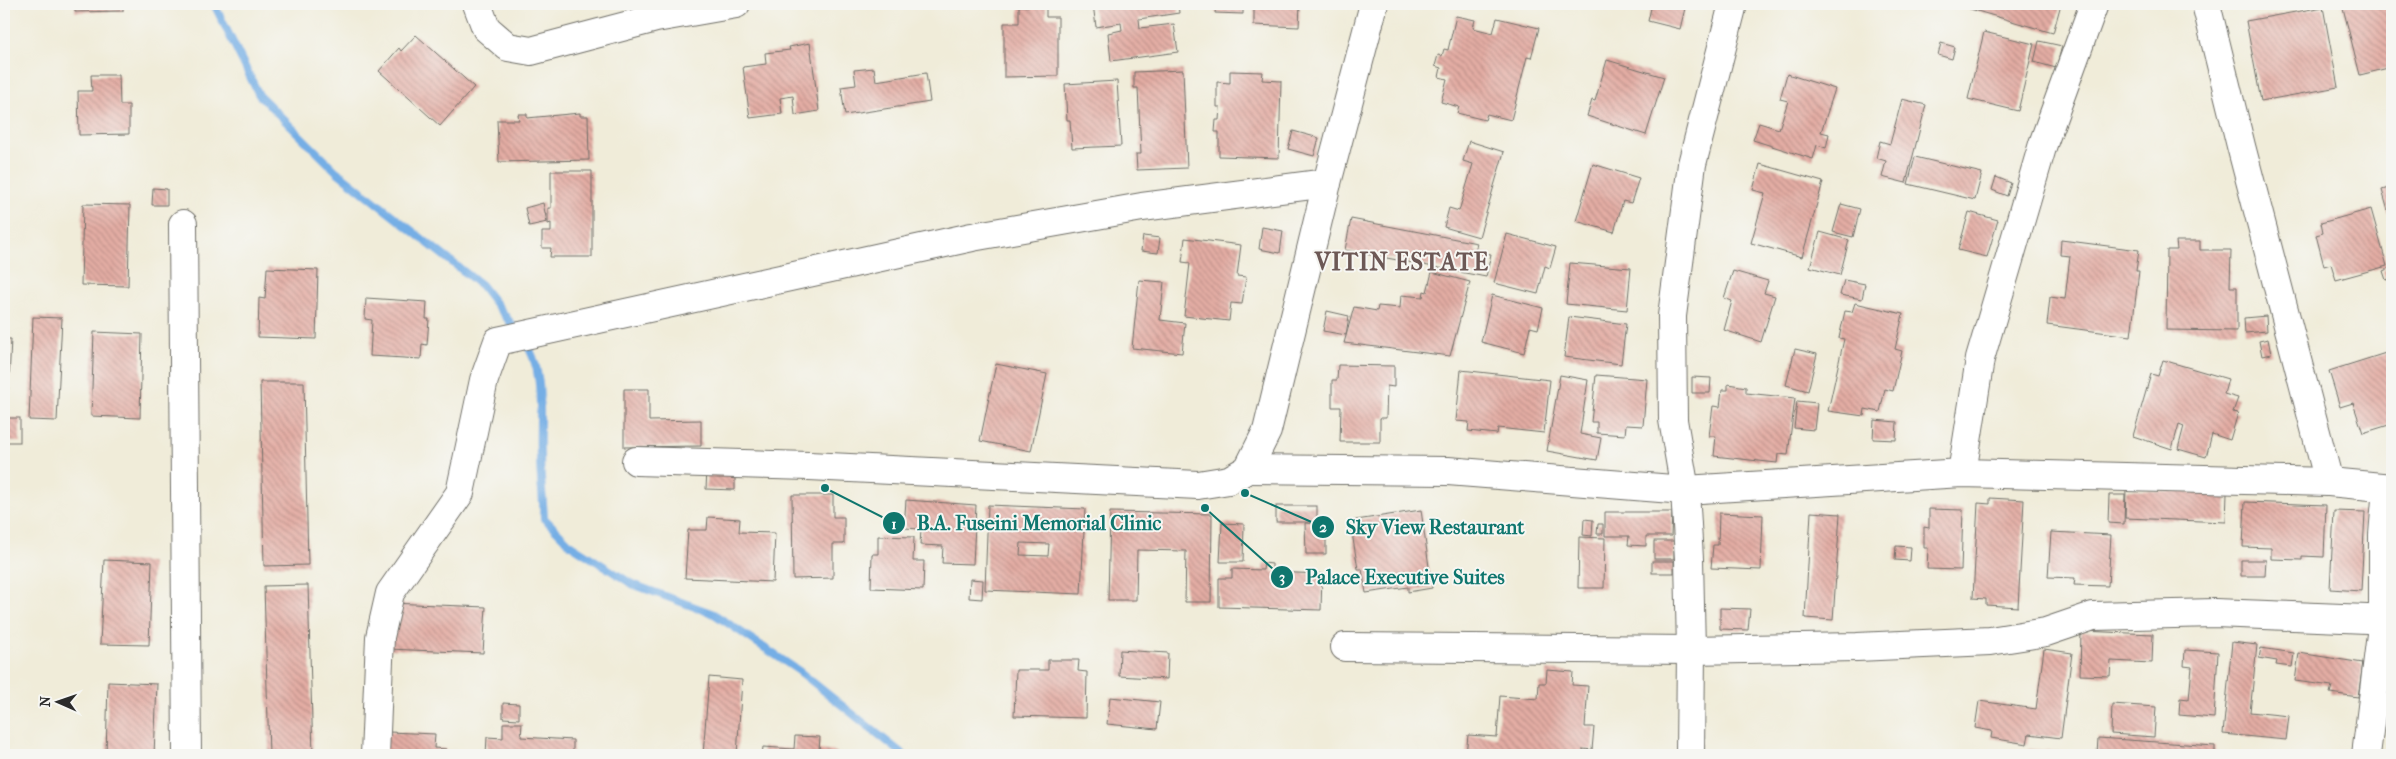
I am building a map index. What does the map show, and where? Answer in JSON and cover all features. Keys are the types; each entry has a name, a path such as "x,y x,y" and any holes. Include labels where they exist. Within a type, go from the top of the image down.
{"street":[{"path":"477,4 486,28 508,47 531,51 656,18 736,4"},
{"path":"1248,469 1267,431 1327,183 1374,4"},
{"path":"1690,755 1691,650 1685,490 1673,420 1672,316 1692,164 1733,4"},
{"path":"1962,473 1980,359 2043,144 2094,4"},
{"path":"2206,4 2329,482"},
{"path":"375,755 380,637 390,593 460,492 484,380 498,341 972,237 1142,207 1327,183"},
{"path":"182,224 187,755"},
{"path":"636,461 809,466 1198,485 1229,480 1248,469 1448,471 1685,490 1962,473 2329,482 2390,488 2383,534 2388,619 2366,755"},
{"path":"1345,647 1691,650 1856,647 1990,641 2046,632 2093,616 2215,613 2388,619"}],"building":[{"path":"75,4 123,4 123,11 75,12"},
{"path":"1093,4 1178,4 1179,13 1139,19 1140,28 1174,24 1178,52 1111,61 1108,33 1122,30 1121,23 1096,27"},
{"path":"1216,4 1243,4 1243,14 1215,13"},
{"path":"1254,4 1300,4 1299,27 1254,25"},
{"path":"1637,4 1686,4 1680,29 1648,21 1651,8"},
{"path":"1953,4 2061,4 2053,33"},
{"path":"2342,4 2388,4 2392,20 2392,67 2360,75"},
{"path":"1019,6 1046,6 1046,17 1058,17 1058,76 1004,77 1004,23 1019,23"},
{"path":"2323,7 2338,87 2261,101 2246,21"},
{"path":"1456,16 1475,20 1473,28 1493,33 1497,18 1539,28 1531,58 1527,57 1511,120 1487,114 1485,120 1457,113 1459,107 1441,102 1447,79 1439,77 1441,68 1435,66 1438,55 1442,56 1444,49 1448,50"},
{"path":"1984,32 2034,44 2018,111 1968,99"},
{"path":"416,35 474,87 440,126 379,71 399,48 401,51"},
{"path":"2039,41 2062,46 2056,68 2034,62"},
{"path":"810,43 819,111 795,115 793,96 780,98 782,114 750,118 743,67 766,64 765,53 790,50 789,47"},
{"path":"1941,43 1955,47 1952,59 1938,55"},
{"path":"1607,60 1664,77 1646,135 1587,116 1592,100 1595,101"},
{"path":"874,68 876,81 926,73 930,102 845,115 841,87 856,85 854,70"},
{"path":"1183,70 1187,168 1137,170 1136,154 1141,154 1138,88 1134,88 1134,72"},
{"path":"1230,71 1263,72 1262,80 1281,81 1279,158 1219,156 1219,132 1215,132 1216,120 1219,120 1220,107 1217,107 1217,82 1230,83"},
{"path":"1787,74 1835,89 1821,132 1829,134 1826,148 1817,145 1813,159 1753,140 1759,123 1779,129 1788,101 1780,99"},
{"path":"91,75 119,75 120,105 129,105 129,134 79,135 78,91 92,91"},
{"path":"1117,81 1121,146 1072,148 1070,120 1067,120 1065,84"},
{"path":"1902,99 1926,105 1906,183 1882,177 1886,161 1876,158 1880,141 1890,144"},
{"path":"580,113 580,116 588,116 589,160 499,162 497,120 519,120 518,114 527,114 527,118"},
{"path":"1293,131 1319,138 1314,156 1288,149"},
{"path":"1469,141 1504,152 1479,237 1444,227 1449,208 1459,211 1473,164 1463,161"},
{"path":"1915,157 1982,173 1975,200 1908,184"},
{"path":"1593,164 1639,178 1631,203 1623,201 1614,232 1576,221"},
{"path":"1760,164 1823,182 1802,257 1751,243 1765,193 1753,190"},
{"path":"551,171 592,171 592,257 550,257 551,248 542,248 542,232 551,232 551,223 548,224 548,208 551,208"},
{"path":"1996,177 2011,183 2007,196 1992,190"},
{"path":"2392,187 2392,225 2382,190"},
{"path":"153,188 167,189 167,205 152,205"},
{"path":"543,203 547,222 529,226 525,208"},
{"path":"83,204 130,205 128,286 81,285"},
{"path":"1841,204 1860,209 1853,237 1833,232"},
{"path":"2371,209 2387,266 2336,280 2331,264 2324,266 2316,235 2323,233 2321,223"},
{"path":"1969,212 1998,220 1987,257 1958,250"},
{"path":"1351,219 1477,243 1475,252 1491,254 1486,277 1345,250"},
{"path":"1262,227 1283,231 1280,253 1259,249"},
{"path":"1820,232 1849,240 1840,275 1810,267"},
{"path":"1507,234 1556,247 1550,268 1545,266 1538,294 1494,283"},
{"path":"1143,236 1160,238 1158,253 1141,251"},
{"path":"1185,238 1241,245 1237,276 1246,277 1242,304 1231,303 1229,321 1184,316 1190,263 1182,262"},
{"path":"2061,240 2139,250 2136,271 2139,271 2131,336 2047,325 2050,297 2065,299 2070,256 2060,255"},
{"path":"2176,241 2200,241 2200,250 2231,250 2230,287 2237,287 2237,331 2166,330 2167,250 2177,250"},
{"path":"1570,263 1631,268 1627,310 1566,304"},
{"path":"2392,267 2392,278 2386,280 2383,271"},
{"path":"267,268 318,270 316,339 258,337 259,298 265,299"},
{"path":"1733,271 1768,281 1764,293 1775,296 1761,342 1724,330 1732,301 1724,298"},
{"path":"1432,272 1470,282 1450,356 1344,343 1354,307 1377,311 1378,306 1400,308 1401,295 1423,297 1424,291 1427,292"},
{"path":"1139,280 1164,282 1160,320 1185,323 1182,353 1132,348"},
{"path":"1844,280 1865,284 1862,299 1840,295"},
{"path":"1492,295 1543,308 1538,329 1530,327 1524,353 1481,342"},
{"path":"366,298 427,302 426,319 429,319 427,345 422,344 421,359 370,356 372,320 365,319"},
{"path":"1855,303 1903,314 1895,349 1902,351 1893,391 1885,389 1880,412 1865,409 1864,416 1828,411 1844,339 1839,338 1845,311 1852,312"},
{"path":"1327,311 1349,316 1346,335 1323,331"},
{"path":"2266,316 2267,331 2245,333 2244,318"},
{"path":"33,317 62,318 57,421 29,420"},
{"path":"1569,317 1626,324 1621,364 1564,357"},
{"path":"94,332 142,334 140,418 91,416"},
{"path":"4,339 11,339 8,400 4,399"},
{"path":"2268,339 2271,354 2262,356 2259,341"},
{"path":"1795,349 1817,354 1808,391 1786,385"},
{"path":"2392,351 2392,424 2363,433 2353,403 2340,407 2329,371"},
{"path":"2163,360 2228,379 2224,394 2238,398 2233,412 2238,413 2230,440 2212,434 2206,457 2178,449 2184,426 2179,424 2172,449 2133,436 2151,374 2158,376"},
{"path":"996,364 1047,374 1031,451 980,441"},
{"path":"1338,365 1394,366 1394,387 1387,386 1386,418 1380,418 1380,442 1340,442 1341,407 1332,407 1332,380 1337,380"},
{"path":"1461,370 1550,380 1544,433 1498,428 1497,434 1468,431 1469,422 1456,421"},
{"path":"1560,375 1588,380 1580,434 1601,438 1597,460 1547,451"},
{"path":"1596,375 1647,379 1643,426 1626,425 1625,435 1597,433 1597,422 1591,422"},
{"path":"1692,377 1711,378 1710,393 1692,393"},
{"path":"260,382 304,382 308,565 264,566"},
{"path":"1728,384 1746,387 1746,393 1795,398 1788,455 1778,454 1777,463 1714,456 1716,436 1709,436 1713,406 1720,407 1722,390 1728,390"},
{"path":"624,389 649,389 649,421 701,420 701,446 624,447"},
{"path":"1797,401 1817,403 1814,430 1794,428"},
{"path":"7,418 20,418 20,442 7,442"},
{"path":"1874,420 1897,422 1896,440 1873,439"},
{"path":"707,469 735,469 735,490 706,489"},
{"path":"2126,490 2227,493 2226,522 2125,518"},
{"path":"792,495 833,495 833,517 844,517 844,544 833,544 833,578 793,579"},
{"path":"2109,495 2125,495 2124,524 2108,523"},
{"path":"1990,498 2024,500 2018,607 1986,605 1986,599 1973,598 1978,503 1990,504"},
{"path":"906,500 976,505 973,564 942,563 943,546 920,545 921,529 904,528"},
{"path":"2245,502 2326,505 2324,557 2302,556 2302,560 2271,559 2271,548 2243,547"},
{"path":"988,505 1085,509 1081,594 985,590","holes":["1021,543 1049,544 1048,556 1020,555"]},
{"path":"1276,506 1317,506 1317,522 1276,522"},
{"path":"1929,509 1963,510 1961,570 1927,569 1928,548 1924,548 1924,527 1929,528"},
{"path":"1421,510 1432,588 1408,592 1408,587 1366,593 1362,569 1358,569 1350,521"},
{"path":"2334,511 2365,512 2361,591 2330,589"},
{"path":"1110,512 1212,514 1211,602 1185,602 1186,551 1137,550 1136,600 1108,600"},
{"path":"1605,512 1672,512 1671,536 1646,536 1646,546 1628,545 1629,536 1605,536"},
{"path":"1811,512 1840,514 1833,620 1805,618"},
{"path":"1719,513 1763,515 1761,570 1711,568 1713,545 1718,545"},
{"path":"708,517 740,519 739,532 775,533 773,582 685,578 688,530 707,530"},
{"path":"1584,519 1593,520 1592,536 1583,535"},
{"path":"1222,523 1244,524 1243,562 1220,562"},
{"path":"1305,523 1326,524 1326,554 1306,554"},
{"path":"1598,524 1603,524 1603,534 1597,534"},
{"path":"2051,532 2111,535 2108,586 2074,585 2075,578 2048,577"},
{"path":"878,536 914,537 913,561 924,561 923,590 871,588 872,554 878,554"},
{"path":"1579,537 1605,538 1604,588 1578,588"},
{"path":"1654,541 1674,541 1674,559 1654,559"},
{"path":"1896,546 1911,547 1910,561 1895,560"},
{"path":"104,560 152,562 149,645 100,644"},
{"path":"2241,560 2266,560 2265,576 2241,576"},
{"path":"1652,561 1674,561 1674,573 1652,573"},
{"path":"1264,563 1272,564 1272,572 1322,574 1321,610 1219,607 1219,578 1232,578 1232,569 1263,570"},
{"path":"970,579 983,580 982,599 969,598"},
{"path":"308,585 313,755 269,755 264,586"},
{"path":"390,603 486,607 483,653 388,649"},
{"path":"1720,608 1750,609 1748,630 1720,629"},
{"path":"2081,631 2153,634 2152,663 2111,661 2110,676 2080,675"},
{"path":"2232,642 2257,645 2250,712 2289,716 2286,740 2223,734"},
{"path":"2261,648 2294,653 2292,667 2276,665 2277,661 2259,658"},
{"path":"2044,649 2072,653 2061,738 2029,734 2027,744 1991,738 1992,731 1975,728 1979,701 2036,709"},
{"path":"1120,650 1168,653 1167,679 1119,676"},
{"path":"2185,650 2218,652 2214,718 2179,715 2180,698 2189,699 2192,667 2184,666"},
{"path":"2299,653 2363,663 2358,697 2330,693 2332,686 2295,681"},
{"path":"1048,660 1079,660 1078,671 1087,672 1086,718 1014,716 1016,670 1048,670"},
{"path":"1547,670 1573,672 1572,685 1588,686 1585,727 1594,727 1592,750 1583,749 1583,754 1564,752 1564,755 1466,755 1468,735 1497,737 1500,696 1538,699 1539,683 1546,683"},
{"path":"709,677 742,680 737,755 703,755"},
{"path":"108,682 157,684 154,755 106,755"},
{"path":"1110,697 1160,702 1157,729 1107,724"},
{"path":"503,703 519,704 519,719 503,718"},
{"path":"2112,704 2156,707 2154,737 2111,734"},
{"path":"503,723 522,723 521,737 573,740 573,755 486,755 487,737 503,738"},
{"path":"389,732 435,734 434,748 446,749 446,755 378,755"},
{"path":"795,736 820,737 819,750 837,752 837,755 762,755 763,747 794,749"},
{"path":"2098,738 2215,746 2215,755 2097,755"},
{"path":"2028,749 2064,752 2063,755 2027,755"}],"waterway":[{"path":"214,4 259,95 336,171 481,285 517,331"},
{"path":"524,340 531,352 539,381 540,464 544,518 571,545 632,584 714,614 799,671 904,755"}],"place":[{"name":"B.A. Fuseini Memorial Clinic","path":"825,488"},
{"name":"Sky View Restaurant","path":"1245,493"},
{"name":"Palace Executive Suites","path":"1205,508"}],"district":[{"name":"VITIN ESTATE","path":"1402,262"}]}
